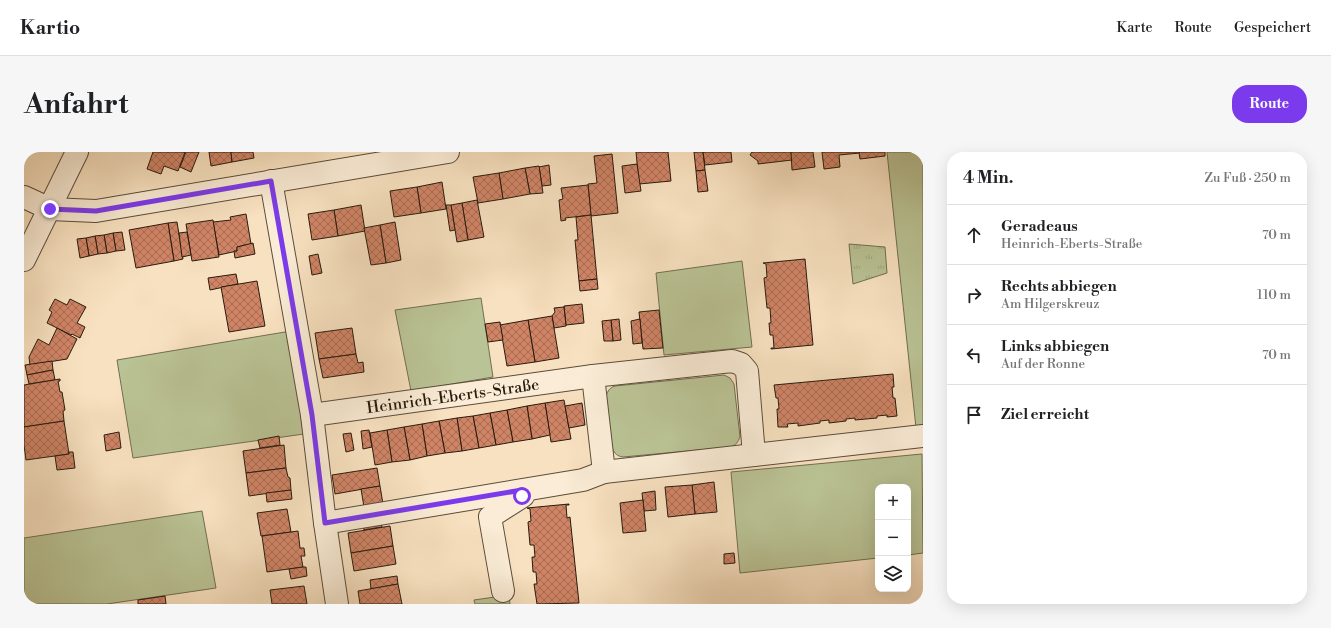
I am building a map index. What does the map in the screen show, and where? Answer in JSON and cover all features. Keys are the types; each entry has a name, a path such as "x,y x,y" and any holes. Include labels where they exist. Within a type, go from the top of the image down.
{"street":[{"path":"24,260 77,152"},
{"path":"24,197 50,209 96,211 448,152"},
{"path":"271,181 312,415 325,523 337,604"},
{"name":"Heinrich-Eberts-Straße","path":"312,415 592,376 732,361 741,364 747,371 754,455"},
{"path":"592,376 604,472"},
{"path":"325,523 583,480 604,472 923,436"},
{"path":"503,591 490,517 522,496 522,490"}],"green space":[{"path":"887,152 923,152 923,427 916,428"},
{"path":"849,244 885,247 887,273 853,284"},
{"path":"742,261 752,347 664,355 656,273"},
{"path":"481,298 493,377 411,391 395,310"},
{"path":"291,331 304,434 133,458 117,360"},
{"path":"724,375 730,378 734,384 740,437 738,442 734,445 731,447 623,457 614,452 612,448 606,396 611,388 615,386"},
{"path":"922,454 923,553 911,555 911,484 875,484 875,558 740,573 731,472"},
{"path":"202,511 216,588 107,604 24,604 24,538"},
{"path":"509,595 510,604 475,604 474,600"}],"building":[{"path":"153,152 185,152 178,171 164,166 161,174 147,169"},
{"path":"186,152 199,152 191,172 180,167"},
{"path":"209,152 231,152 232,162 211,166"},
{"path":"231,152 253,152 254,158 232,162"},
{"path":"636,152 668,152 671,181 639,184"},
{"path":"694,152 703,152 705,170 696,171"},
{"path":"703,152 731,152 732,162 705,165"},
{"path":"752,152 791,152 792,160 758,164 758,161 750,155"},
{"path":"791,152 813,152 815,167 792,170"},
{"path":"822,152 860,153 839,155 840,167 824,169"},
{"path":"860,152 885,152 885,156 860,159"},
{"path":"612,154 618,213 591,216 588,184 597,183 594,156"},
{"path":"637,164 641,191 625,193 622,166"},
{"path":"549,165 551,185 542,186 539,167"},
{"path":"539,166 543,193 530,194 525,168"},
{"path":"525,168 530,194 503,199 499,173"},
{"path":"705,170 708,191 698,192 696,171"},
{"path":"499,173 503,199 478,203 473,177"},
{"path":"442,182 446,209 421,213 417,187"},
{"path":"588,185 591,215 565,218 566,220 561,221 559,200 563,199 561,188"},
{"path":"417,187 421,213 394,217 390,191"},
{"path":"477,200 484,237 468,240 462,203"},
{"path":"462,203 468,240 457,242 451,205"},
{"path":"361,205 365,231 338,236 334,210"},
{"path":"446,205 451,205 455,230 450,231"},
{"path":"334,210 338,236 312,240 308,214"},
{"path":"246,214 251,244 237,247 237,251 219,255 213,222 231,220 230,217"},
{"path":"591,215 597,279 579,281 575,240 578,240 576,217"},
{"path":"213,220 219,257 192,261 186,224"},
{"path":"177,222 183,259 174,261 168,223"},
{"path":"395,222 401,260 386,263 380,225"},
{"path":"168,223 174,261 136,268 129,230"},
{"path":"380,225 386,263 371,265 364,228"},
{"path":"122,232 125,250 116,251 113,233"},
{"path":"187,232 191,255 182,257 179,233"},
{"path":"113,233 116,251 107,253 104,235"},
{"path":"104,235 107,253 98,254 95,236"},
{"path":"95,236 98,254 89,256 86,238"},
{"path":"86,238 89,256 80,258 77,239"},
{"path":"253,243 255,254 235,258 234,251 237,251 237,247"},
{"path":"318,254 322,273 312,275 309,256"},
{"path":"805,259 813,345 771,349 774,348 773,335 770,335 770,308 767,308 764,278 767,277 766,264 763,263"},
{"path":"236,274 238,284 210,290 208,278"},
{"path":"597,279 598,289 580,291 579,281"},
{"path":"257,281 265,326 229,332 221,287"},
{"path":"55,299 67,305 70,299 86,307 77,323 85,327 80,338 47,323 52,312 49,310"},
{"path":"582,304 584,323 566,325 564,306"},
{"path":"564,307 566,326 554,328 552,316 555,312 554,308"},
{"path":"659,310 663,348 643,349 639,312"},
{"path":"552,316 559,358 535,362 528,320"},
{"path":"619,319 621,340 613,341 611,320"},
{"path":"640,319 642,343 633,344 631,321"},
{"path":"528,320 535,362 507,366 500,325"},
{"path":"611,320 613,341 604,341 602,321"},
{"path":"500,322 503,340 488,342 485,324"},
{"path":"57,328 77,339 67,359 30,365 29,357 38,339 49,345"},
{"path":"352,328 356,354 319,359 315,333"},
{"path":"356,354 358,363 363,362 364,372 323,378 319,359"},
{"path":"52,361 53,370 27,375 25,365"},
{"path":"53,370 55,380 29,384 27,375"},
{"path":"893,374 893,398 895,398 897,416 887,417 887,415 877,416 877,418 855,420 855,418 846,419 846,421 829,423 829,420 820,421 820,423 798,426 798,423 787,424 788,427 778,427 778,398 776,398 774,385"},
{"path":"60,379 60,381 58,381 60,392 62,392 65,410 63,411 64,421 24,427 24,385"},
{"path":"564,400 571,439 551,442 545,403"},
{"path":"545,403 550,435 532,439 527,406"},
{"path":"582,403 585,425 569,428 565,406"},
{"path":"527,406 532,439 513,442 507,410"},
{"path":"507,410 513,442 496,445 490,413"},
{"path":"490,413 496,445 479,448 473,416"},
{"path":"473,416 479,448 462,451 457,418"},
{"path":"457,418 462,451 445,453 439,421"},
{"path":"64,421 69,454 26,460 24,427"},
{"path":"439,421 445,453 427,456 422,424"},
{"path":"422,424 427,456 410,460 404,427"},
{"path":"404,427 410,460 392,462 387,430"},
{"path":"369,430 372,447 363,449 361,431"},
{"path":"387,430 392,462 375,465 370,433"},
{"path":"119,432 121,448 106,451 104,435"},
{"path":"351,433 354,450 346,452 343,434"},
{"path":"279,436 280,445 260,448 258,440"},
{"path":"284,445 286,468 246,473 243,451"},
{"path":"69,452 73,452 75,468 57,470 55,456 69,454"},
{"path":"286,468 288,477 290,478 291,490 249,496 246,473"},
{"path":"377,468 380,486 335,494 332,475"},
{"path":"714,482 717,512 695,514 692,485"},
{"path":"692,485 695,514 668,517 665,487"},
{"path":"380,486 383,504 364,507 361,489"},
{"path":"291,490 292,499 267,502 266,493"},
{"path":"655,491 656,510 644,511 642,493"},
{"path":"643,500 646,531 623,533 620,503"},
{"path":"569,504 566,505 567,518 570,517 579,603 537,604 534,584 537,584 536,572 533,572 532,557 535,557 534,545 530,545 528,522 531,521 530,509 527,508"},
{"path":"287,509 291,532 261,536 257,513"},
{"path":"380,518 382,527 364,530 363,521"},
{"path":"390,526 393,546 351,553 348,533"},
{"path":"298,531 300,548 304,548 305,556 301,556 303,567 267,572 262,536"},
{"path":"393,546 396,564 354,571 351,553"},
{"path":"734,553 735,563 724,564 724,554"},
{"path":"306,567 307,576 291,579 289,569"},
{"path":"397,576 398,584 371,589 370,580"},
{"path":"398,584 402,604 360,604 358,591"},
{"path":"304,586 307,604 272,604 270,590"},
{"path":"165,596 166,604 138,604 138,600"}],"route":[{"path":"50,209 96,211 271,181 312,415 325,523 522,490 522,496"}]}
